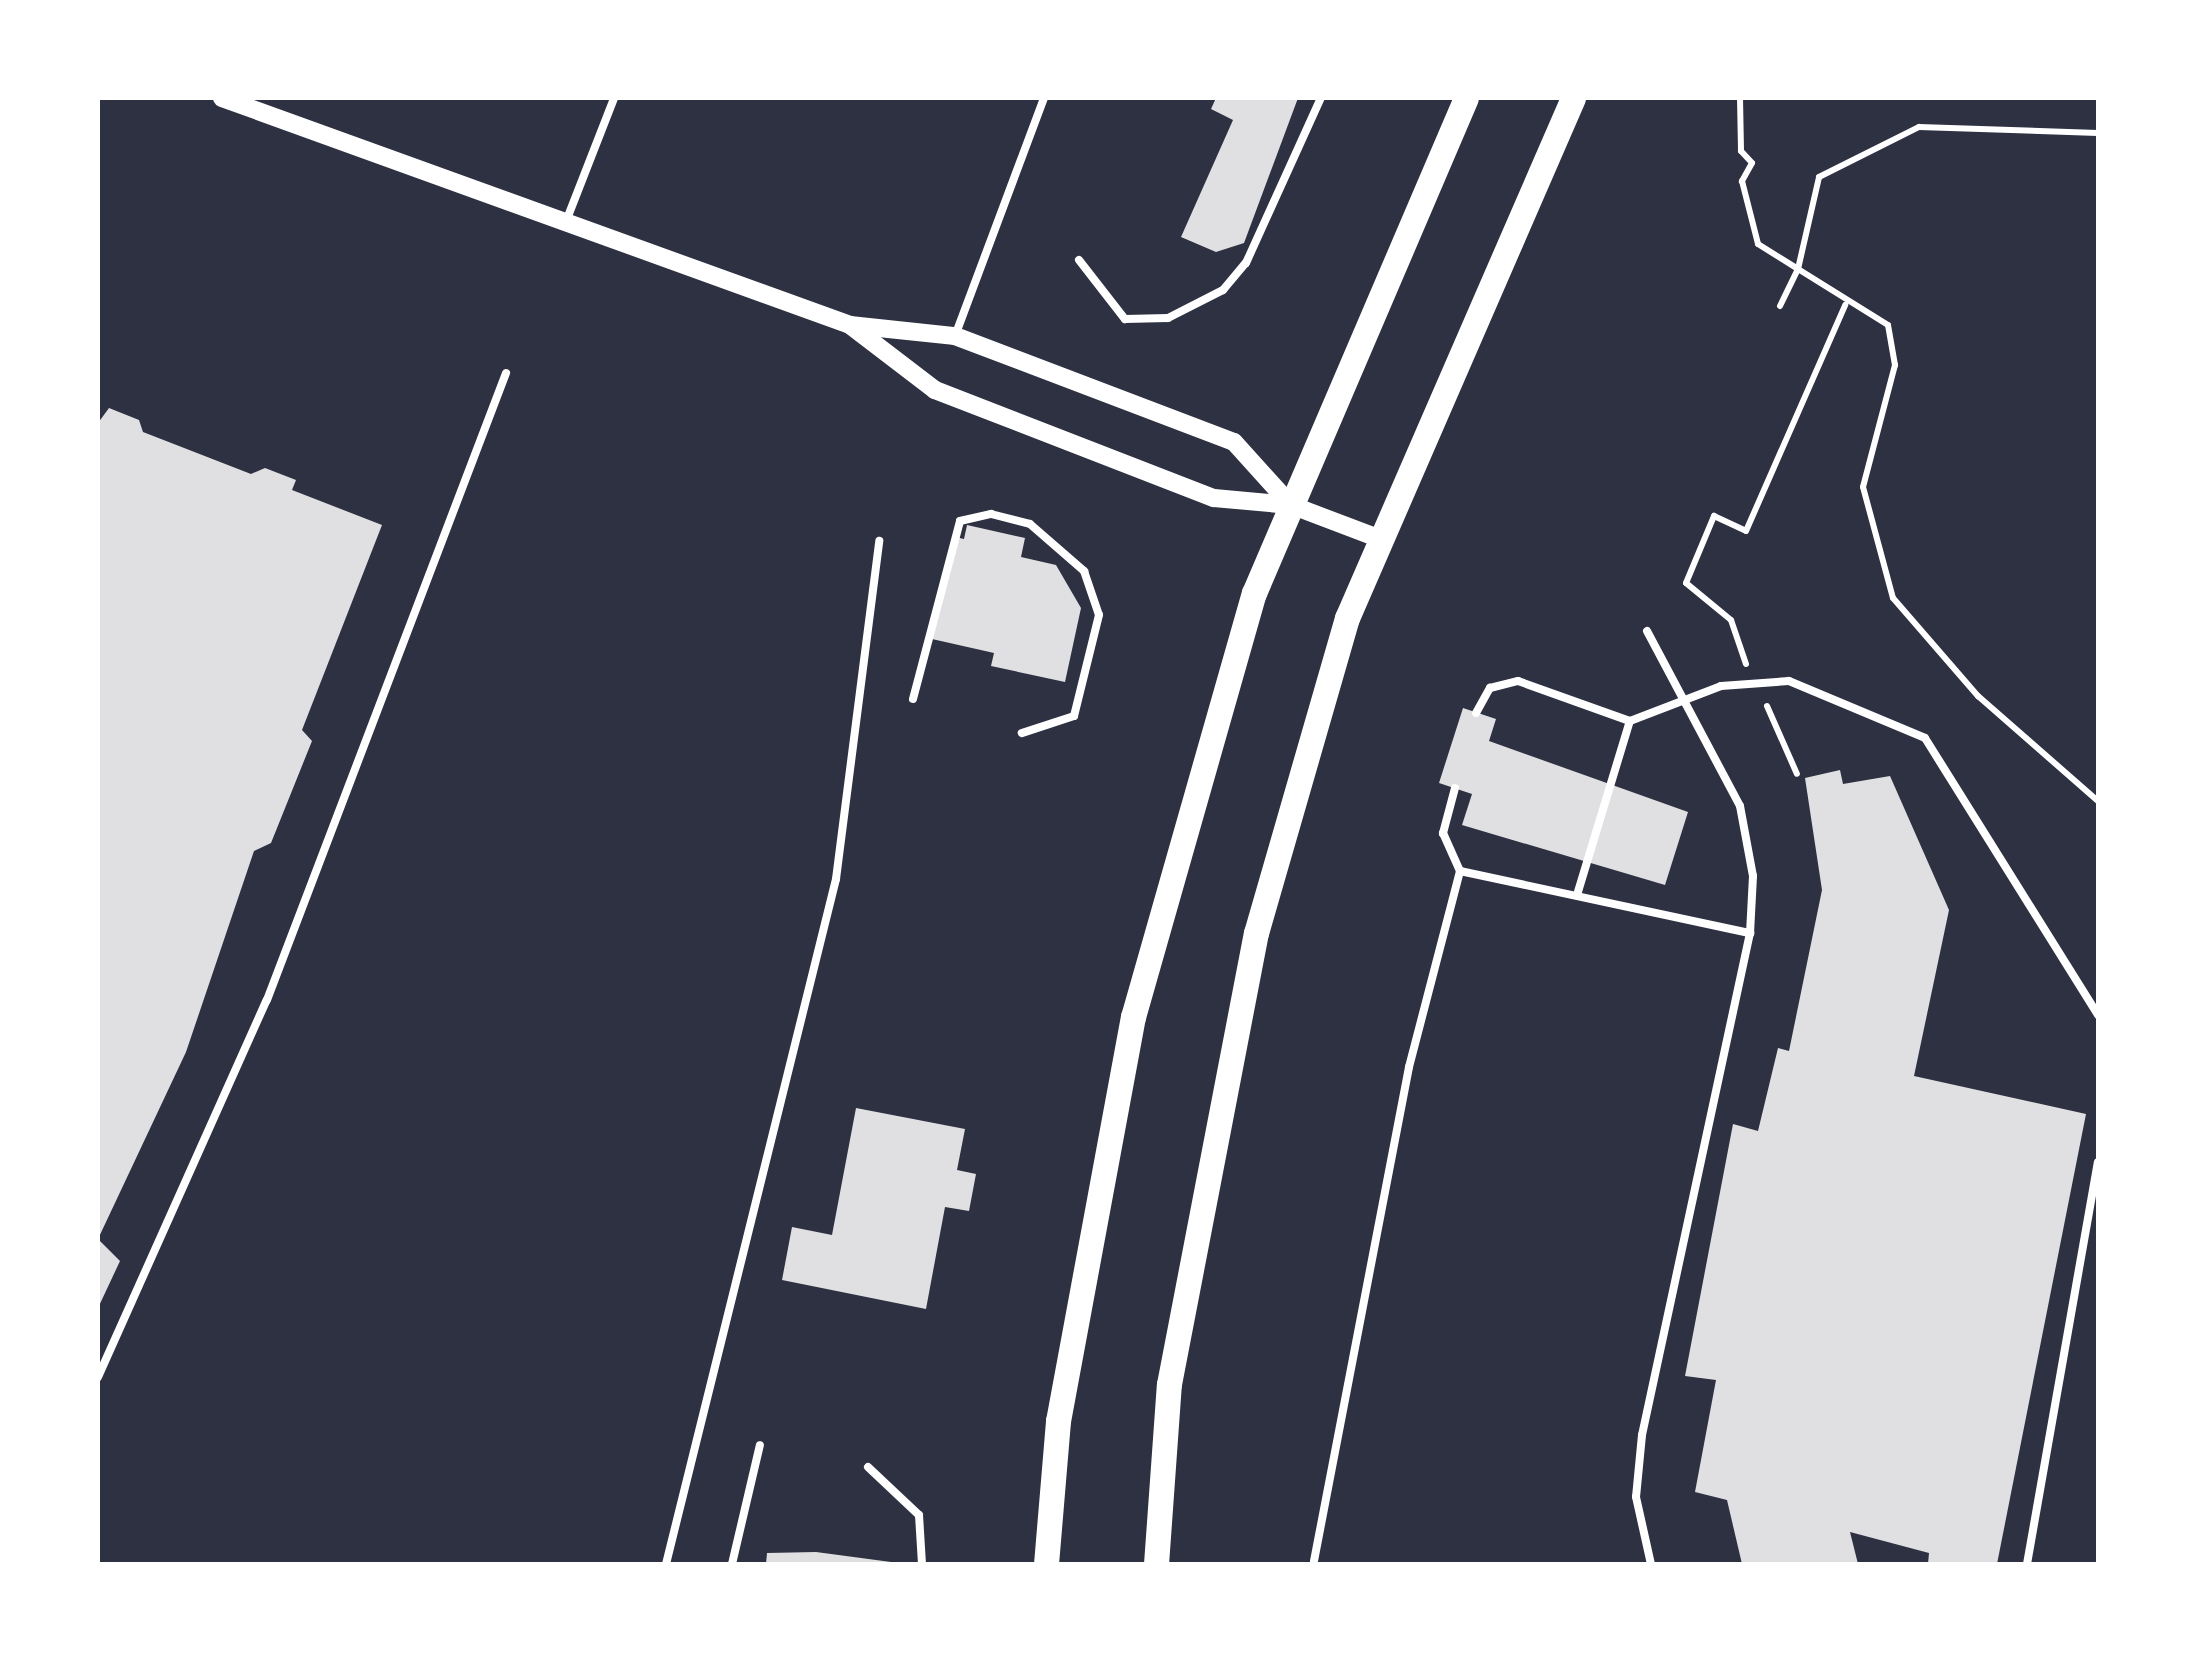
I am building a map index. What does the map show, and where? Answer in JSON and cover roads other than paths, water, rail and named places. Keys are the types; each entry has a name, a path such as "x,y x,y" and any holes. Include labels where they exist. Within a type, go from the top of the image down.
{"main road":[{"path":"1046,1564 1058,1421 1133,1017 1254,593 1466,98"},
{"path":"1156,1564 1168,1384 1256,933 1378,538 1573,98"}],"street":[{"path":"222,98 850,325 954,336 1234,442 1290,505"},
{"path":"850,325 935,390 1214,498 1290,505 1378,538"}],"lane":[{"path":"565,224 614,98"},
{"path":"954,336 1044,98"},
{"path":"1079,260 1125,319 1168,318 1223,290 1246,263 1322,98"},
{"path":"98,1377 267,1000 506,373"},
{"path":"913,700 960,521 991,514 1030,524 1084,571 1099,615 1074,716 1022,733"},
{"path":"666,1564 836,879 879,541"},
{"path":"1647,630 1690,698 1740,806 1754,876 1750,932 1642,1435 1636,1497 1651,1564"},
{"path":"1476,713 1490,688 1518,681 1630,721 1754,678 1790,681 1925,738 2098,1015"},
{"path":"1577,895 1630,721"},
{"path":"1314,1562 1409,1066 1460,871 1442,833 1455,788"},
{"path":"1460,871 1750,932"},
{"path":"2027,1564 2098,1162"},
{"path":"732,1564 760,1445"},
{"path":"868,1467 919,1515 922,1564"}]}
